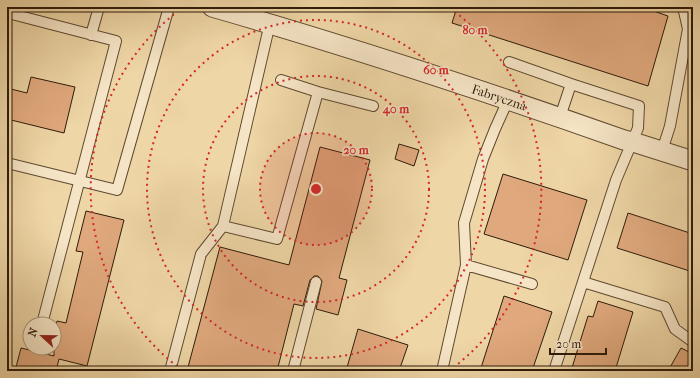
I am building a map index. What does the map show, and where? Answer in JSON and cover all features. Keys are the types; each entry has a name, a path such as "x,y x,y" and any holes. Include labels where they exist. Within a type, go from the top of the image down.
{"street":[{"name":"Fabryczna","path":"212,7 270,23 560,117 624,140 693,161"}],"lane":[{"path":"91,35 99,7"},
{"path":"7,163 117,190 169,7"},
{"path":"662,151 670,126 688,29 683,7"},
{"path":"8,13 116,41 44,316"},
{"path":"170,371 201,254 223,226 270,23"},
{"path":"509,62 639,106 638,128 616,180 554,371"},
{"path":"281,80 318,92 373,106"},
{"path":"560,117 571,84"},
{"path":"223,226 277,239 318,92"},
{"path":"442,371 466,265 464,223 483,159 494,129 508,100"},
{"path":"466,265 532,284"},
{"path":"293,371 316,282"},
{"path":"583,282 665,307 675,329 693,342"}],"building":[{"path":"457,7 642,7 668,16 648,86 452,23"},
{"path":"31,77 75,87 64,133 7,119 7,88 27,93"},
{"path":"399,144 419,150 414,166 395,159"},
{"path":"320,147 370,160 339,278 347,280 338,315 316,309 322,281 318,276 314,276 310,280 303,306 294,304 277,371 187,371 220,247 289,265"},
{"path":"503,174 587,200 568,260 484,234"},
{"path":"86,211 124,220 87,366 59,359 56,371 15,371 21,348 22,356 62,356 62,322 66,323 83,252 76,251"},
{"path":"628,213 693,234 693,272 617,248"},
{"path":"504,296 552,312 532,371 480,371"},
{"path":"598,301 633,312 615,371 571,371 588,316 593,317"},
{"path":"358,329 408,345 399,371 346,371"},
{"path":"681,348 693,354 693,371 668,371"}]}
